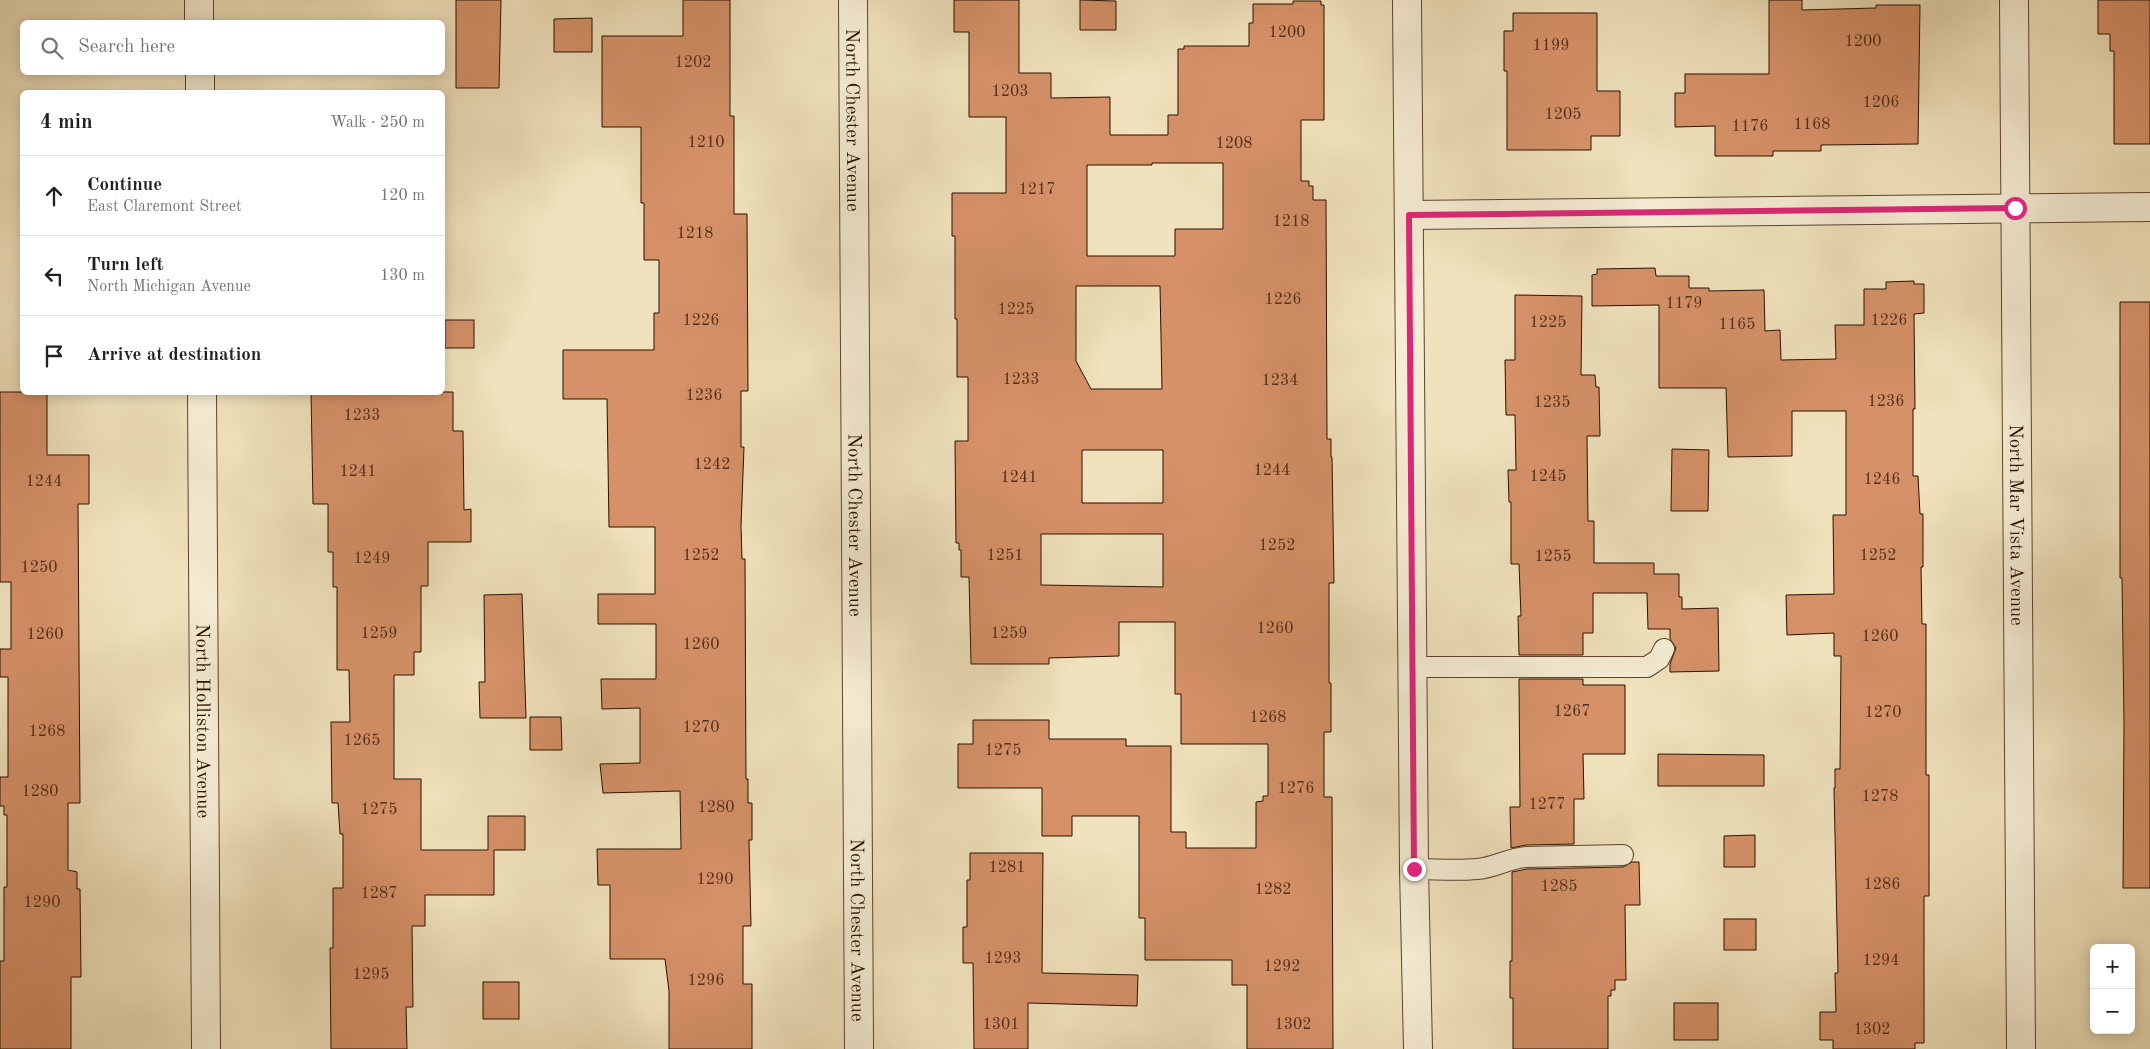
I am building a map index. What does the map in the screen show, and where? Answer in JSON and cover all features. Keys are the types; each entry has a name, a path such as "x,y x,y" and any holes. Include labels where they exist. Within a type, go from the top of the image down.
{"street":[{"path":"199,0 199,20"},
{"name":"North Chester Avenue","path":"853,0 859,1049"},
{"path":"1408,0 1414,869 1418,1049"},
{"name":"North Mar Vista Avenue","path":"2014,0 2021,1049"},
{"path":"200,75 200,90"},
{"path":"1409,215 2150,207"},
{"name":"North Holliston Avenue","path":"202,395 206,1049"}],"lane":[{"path":"1413,667 1647,667 1659,659 1664,649"},
{"path":"1414,869 1477,869 1500,864 1513,858 1526,857 1622,855"}],"building":[{"path":"456,0 501,0 499,88 456,88"},
{"path":"683,0 730,0 730,116 734,116 734,214 747,214 748,391 741,391 741,447 744,447 741,526 742,559 745,559 746,779 748,779 748,803 752,803 752,840 749,840 751,926 743,926 743,984 752,984 752,1049 669,1049 669,991 665,959 610,959 610,885 598,885 597,849 681,849 680,791 603,793 600,764 640,763 640,708 602,709 601,679 656,679 656,624 598,624 598,594 655,594 655,527 609,527 607,399 563,399 563,350 654,350 654,313 659,313 659,260 644,260 644,203 641,203 641,127 602,127 602,36 683,36"},
{"path":"954,0 1019,0 1019,73 1051,73 1051,98 1110,97 1110,135 1168,135 1168,115 1178,115 1178,49 1184,49 1184,46 1249,46 1249,23 1253,23 1253,4 1293,4 1293,1 1321,1 1321,5 1324,5 1324,120 1301,120 1301,181 1309,181 1309,186 1313,186 1313,200 1326,200 1327,439 1331,439 1332,457 1334,583 1329,583 1331,732 1324,732 1324,797 1332,797 1333,1049 1247,1049 1247,985 1232,985 1232,960 1145,960 1145,918 1139,918 1139,816 1072,816 1072,836 1042,836 1042,788 958,788 958,744 973,744 973,720 1049,720 1049,739 1126,739 1126,746 1171,746 1171,832 1186,832 1186,848 1256,848 1256,802 1263,801 1263,796 1268,796 1268,744 1181,744 1181,694 1175,694 1175,622 1119,622 1119,656 1049,658 1049,664 971,664 969,577 961,577 961,550 959,550 959,543 956,543 955,441 968,441 968,377 957,377 955,236 952,236 952,193 1006,193 1006,117 969,117 969,32 954,32","holes":["1152,163 1223,163 1223,229 1175,229 1175,256 1087,256 1087,165 1152,165","1076,286 1160,286 1162,389 1091,389 1076,361","1082,450 1163,450 1163,503 1082,503","1041,534 1163,534 1163,587 1041,585"]},
{"path":"1080,0 1116,1 1116,30 1080,30"},
{"path":"1769,0 1802,0 1802,10 1876,8 1876,5 1920,5 1918,144 1821,145 1821,151 1773,151 1773,156 1715,156 1715,126 1675,127 1675,93 1685,93 1685,74 1769,74"},
{"path":"2098,0 2150,0 2150,144 2114,144 2114,51 2110,51 2110,34 2098,34"},
{"path":"1513,13 1597,13 1597,91 1620,91 1620,136 1591,136 1591,150 1507,150 1507,71 1504,71 1504,31 1513,31"},
{"path":"592,18 592,52 554,52 554,19"},
{"path":"1655,268 1656,276 1689,276 1689,288 1709,288 1709,291 1764,290 1765,331 1780,330 1781,360 1836,359 1835,325 1864,325 1864,289 1886,289 1886,282 1914,281 1914,284 1924,284 1924,313 1914,314 1915,409 1913,409 1913,476 1918,476 1920,514 1923,514 1923,567 1921,567 1922,624 1926,624 1926,775 1929,775 1929,896 1924,896 1924,1043 1915,1043 1915,1049 1833,1049 1833,1040 1820,1040 1820,1012 1836,1012 1835,973 1838,973 1834,788 1835,769 1840,769 1841,656 1834,656 1834,633 1787,635 1786,595 1834,594 1833,515 1846,515 1846,411 1792,411 1792,456 1728,457 1726,388 1659,388 1659,305 1592,306 1592,275 1597,274 1597,269"},
{"path":"1515,295 1582,296 1581,375 1595,375 1596,387 1599,387 1600,436 1587,436 1588,521 1594,521 1594,563 1654,563 1654,574 1679,574 1679,597 1682,597 1682,609 1718,608 1719,671 1670,672 1670,664 1676,648 1670,639 1670,629 1648,629 1647,593 1593,593 1593,633 1583,633 1583,655 1519,655 1518,616 1521,616 1519,564 1511,564 1511,502 1509,502 1508,470 1516,470 1515,415 1506,415 1505,360 1515,360"},
{"path":"2120,302 2150,302 2150,888 2123,888 2124,722 2122,578 2120,578"},
{"path":"445,320 474,320 474,348 445,348"},
{"path":"0,392 20,392 20,395 47,395 47,455 89,455 89,504 78,504 80,803 68,803 68,870 77,872 77,889 80,889 81,977 71,977 71,1049 0,1049 0,961 4,961 4,887 7,887 7,815 4,815 4,806 0,806 0,777 8,777 8,677 0,677 0,649 11,649 11,582 0,582"},
{"path":"445,392 453,392 453,431 463,431 464,510 471,509 471,542 428,542 428,586 421,586 421,652 414,652 414,675 394,675 394,779 421,779 421,850 488,850 488,816 525,816 525,850 494,850 494,895 425,895 425,926 412,926 413,1007 406,1007 407,1049 331,1049 330,948 333,948 333,888 343,888 343,834 340,834 338,803 332,803 331,722 350,722 349,670 337,670 337,587 333,587 333,552 328,552 328,504 313,504 311,395 445,395"},
{"path":"1672,449 1709,450 1708,511 1671,511"},
{"path":"522,594 526,718 480,718 479,682 485,682 484,595"},
{"path":"1519,679 1583,679 1583,685 1625,685 1625,754 1583,754 1584,799 1574,799 1574,844 1526,845 1511,848 1510,807 1520,807"},
{"path":"530,717 561,717 562,750 530,750"},
{"path":"1658,754 1764,755 1764,786 1658,786"},
{"path":"1755,835 1755,867 1724,867 1724,836"},
{"path":"970,853 1043,853 1042,973 1138,975 1137,1006 1028,1003 1028,1049 974,1049 973,963 963,963 963,927 967,927 967,880 970,880"},
{"path":"1632,862 1639,862 1640,905 1625,905 1626,980 1615,980 1615,990 1611,990 1611,996 1608,996 1608,1049 1513,1049 1513,998 1510,998 1512,872 1527,869 1623,867"},
{"path":"1724,919 1756,919 1756,950 1724,950"},
{"path":"483,982 519,982 519,1019 483,1019"},
{"path":"1674,1003 1718,1003 1718,1040 1674,1040"}],"route":[{"path":"1414,869 1409,215 2015,208"}]}
